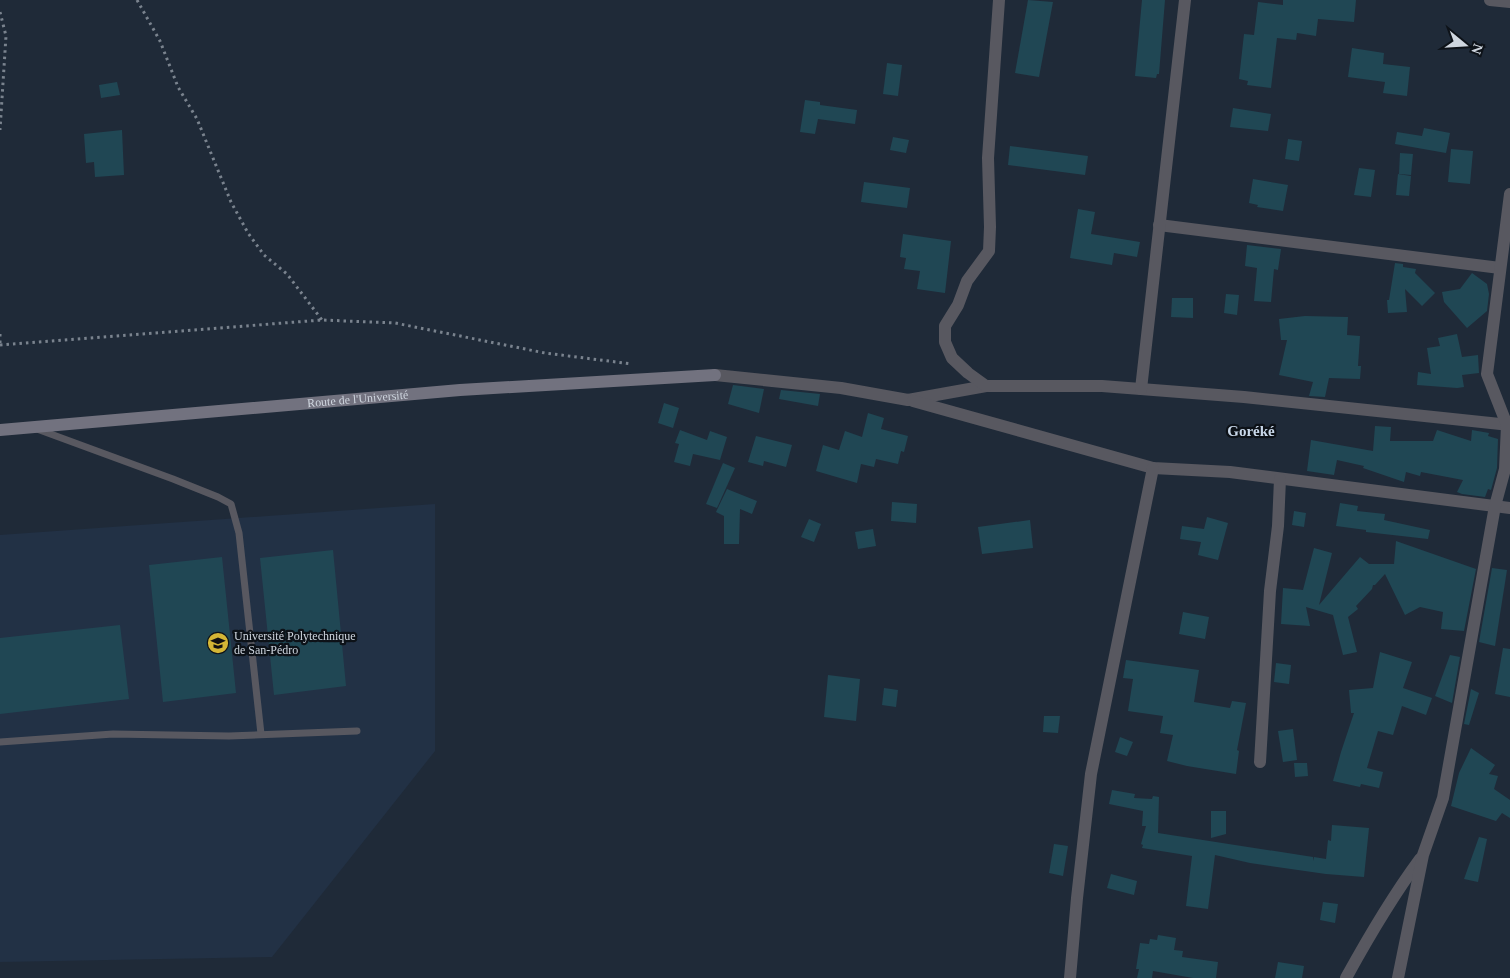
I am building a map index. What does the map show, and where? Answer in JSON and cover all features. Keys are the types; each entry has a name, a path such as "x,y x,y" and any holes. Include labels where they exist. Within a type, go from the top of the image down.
{"street":[{"path":"986,386 952,358 945,342 945,326 958,305 967,281 988,251 990,227 988,158 999,0"},
{"path":"1141,389 1185,0"},
{"path":"1490,0 1510,2"},
{"path":"1398,978 1423,855 1443,798 1495,506 1505,469 1508,425 1487,374 1510,194"},
{"path":"1159,225 1500,268"},
{"name":"Route de l'Université","path":"0,430 460,390 714,375 841,388 908,400"},
{"path":"908,400 986,386 1102,386 1244,397 1508,425"},
{"path":"908,400 1153,468 1230,472 1510,508"},
{"path":"1070,978 1091,774 1153,468"},
{"path":"1260,762 1270,591 1278,526 1280,479"},
{"path":"1346,978 1374,926 1423,855"}],"lane":[{"path":"32,428 173,479 231,504 239,533 261,734"},
{"path":"0,742 112,734 261,734 357,731"}],"path":[{"path":"137,0 160,41 178,87 197,119 231,202 248,233 264,255 287,274 322,320"},
{"path":"0,12 6,36 0,130"},
{"path":"0,334 0,344 322,320 395,323 545,353 639,365"}],"shaded area":[{"name":"Université Polytechnique de San-Pédro","path":"435,504 435,751 272,957 0,962 0,535"}],"building":[{"path":"1028,0 1053,2 1039,77 1015,73"},
{"path":"1142,0 1165,0 1159,74 1157,74 1156,78 1135,76"},
{"path":"1283,0 1356,0 1354,22 1318,19 1316,36 1297,33 1296,40 1277,38 1271,88 1247,85 1248,81 1239,79 1244,34 1254,35 1258,2 1283,5"},
{"path":"1352,48 1384,53 1383,64 1410,67 1407,96 1383,93 1385,82 1348,77"},
{"path":"887,63 902,65 898,96 883,94"},
{"path":"117,82 120,95 101,98 99,85"},
{"path":"805,100 820,102 820,105 857,110 855,124 818,119 815,134 800,132"},
{"path":"1233,108 1271,114 1268,131 1230,127"},
{"path":"1424,128 1450,133 1446,153 1395,144 1397,132 1422,136"},
{"path":"122,130 124,175 95,177 94,162 86,163 84,134"},
{"path":"893,137 909,140 906,153 890,150"},
{"path":"1288,139 1302,141 1299,161 1285,159"},
{"path":"1010,146 1088,156 1085,175 1008,165"},
{"path":"1451,149 1473,151 1470,184 1448,182"},
{"path":"1400,153 1413,154 1411,175 1399,174"},
{"path":"1359,168 1375,170 1371,197 1354,195"},
{"path":"1398,174 1411,176 1409,196 1396,195"},
{"path":"1253,179 1288,185 1283,211 1257,207 1258,205 1249,203"},
{"path":"864,182 910,188 907,208 861,202"},
{"path":"1078,209 1095,212 1091,234 1140,242 1137,257 1114,253 1112,265 1070,258"},
{"path":"903,234 951,241 945,293 917,289 920,271 904,269 906,258 900,257"},
{"path":"1247,245 1281,249 1278,270 1274,269 1271,302 1254,301 1257,268 1245,266"},
{"path":"1395,263 1403,264 1403,267 1416,269 1415,273 1435,293 1422,306 1405,289 1407,312 1388,313 1387,300 1389,300"},
{"path":"1472,273 1487,284 1489,294 1487,311 1467,328 1444,302 1442,292 1460,289"},
{"path":"1226,294 1239,295 1237,315 1224,313"},
{"path":"1172,298 1193,298 1193,318 1171,317"},
{"path":"1305,316 1348,317 1347,335 1360,336 1358,366 1361,366 1360,379 1329,378 1325,397 1309,396 1313,382 1279,375 1287,340 1281,340 1279,319"},
{"path":"1457,334 1462,357 1478,355 1479,373 1462,375 1464,387 1417,385 1418,372 1431,374 1427,348 1440,346 1438,338"},
{"path":"733,385 764,389 759,413 728,404"},
{"path":"781,390 820,394 818,406 779,399"},
{"path":"664,403 679,408 673,428 658,423"},
{"path":"868,413 884,418 881,429 908,436 904,452 901,451 898,464 876,459 874,467 861,464 857,483 816,471 823,445 839,450 845,431 862,437"},
{"path":"1375,426 1391,427 1390,441 1433,441 1437,430 1471,441 1472,430 1489,433 1488,436 1498,439 1497,468 1491,490 1488,489 1485,497 1462,494 1457,492 1463,480 1421,472 1420,476 1406,472 1404,482 1363,468 1364,466 1337,460 1334,475 1307,471 1311,440 1373,451"},
{"path":"680,430 707,440 710,431 727,437 720,460 693,454 690,466 674,462 679,444 675,443"},
{"path":"756,436 792,445 786,467 764,461 763,466 748,462"},
{"path":"723,463 735,468 717,508 706,504"},
{"path":"727,489 757,501 752,514 740,509 739,544 724,544 724,516 716,512"},
{"path":"892,502 917,504 916,523 891,521"},
{"path":"1340,503 1358,506 1357,511 1385,514 1384,520 1430,530 1428,539 1366,532 1366,530 1336,526"},
{"path":"1294,511 1306,513 1304,527 1292,525"},
{"path":"1207,517 1228,523 1218,560 1198,555 1201,542 1180,539 1182,526 1204,529"},
{"path":"809,519 821,524 814,542 801,537"},
{"path":"1030,520 1033,548 982,554 978,527"},
{"path":"873,529 876,546 858,549 855,532"},
{"path":"1396,541 1476,569 1464,631 1441,629 1443,612 1420,607 1405,615 1385,574 1373,585 1372,589 1356,606 1358,609 1348,617 1357,652 1343,655 1333,615 1306,607 1310,626 1281,624 1283,588 1303,590 1314,548 1332,553 1319,605 1360,557 1369,564 1394,564"},
{"path":"333,550 346,686 274,695 260,558"},
{"path":"222,557 236,693 163,702 149,565"},
{"path":"1492,568 1507,570 1495,646 1479,642"},
{"path":"1183,612 1209,617 1205,639 1179,634"},
{"path":"120,625 129,699 0,714 0,638"},
{"path":"1503,648 1510,649 1510,697 1495,694"},
{"path":"1380,652 1412,662 1403,688 1432,698 1426,715 1402,706 1393,735 1378,731 1367,768 1383,772 1379,788 1361,784 1360,787 1333,781 1354,713 1351,713 1349,690 1373,688"},
{"path":"1450,655 1460,657 1452,703 1435,696"},
{"path":"1126,660 1199,670 1194,702 1230,708 1232,701 1246,703 1237,750 1239,751 1236,774 1167,761 1173,735 1160,733 1163,716 1128,711 1133,679 1123,678"},
{"path":"1276,663 1291,665 1289,684 1274,682"},
{"path":"828,675 860,679 856,721 824,717"},
{"path":"884,688 898,690 896,707 882,705"},
{"path":"1471,689 1479,693 1469,725 1464,724"},
{"path":"1044,716 1060,716 1058,733 1043,732"},
{"path":"1293,729 1297,760 1283,762 1278,731"},
{"path":"1120,737 1133,742 1127,756 1115,752"},
{"path":"1471,748 1495,765 1489,774 1498,776 1494,789 1510,800 1510,818 1502,813 1496,821 1451,806 1459,773"},
{"path":"1294,763 1307,763 1308,776 1295,777"},
{"path":"1112,790 1135,794 1134,798 1152,799 1153,796 1159,797 1158,833 1313,857 1313,861 1314,857 1326,859 1328,840 1331,841 1332,825 1369,828 1364,877 1326,874 1250,863 1215,855 1208,909 1186,906 1192,856 1142,848 1143,845 1141,844 1146,826 1142,826 1143,811 1109,804"},
{"path":"1211,811 1226,811 1226,834 1211,838"},
{"path":"1479,837 1487,839 1478,882 1464,879"},
{"path":"1054,844 1068,846 1063,876 1049,873"},
{"path":"1111,874 1137,881 1134,895 1107,888"},
{"path":"1323,902 1338,904 1335,923 1320,920"},
{"path":"1158,935 1176,938 1174,950 1183,951 1182,957 1218,962 1216,978 1193,978 1153,971 1152,978 1137,978 1139,969 1136,969 1140,943 1149,944 1150,939 1157,940"},
{"path":"1278,962 1304,966 1302,978 1275,978"}],"place":[{"name":"Université Polytechnique de San-Pédro","path":"218,643"}],"district":[{"name":"Goréké","path":"1251,431"}]}
